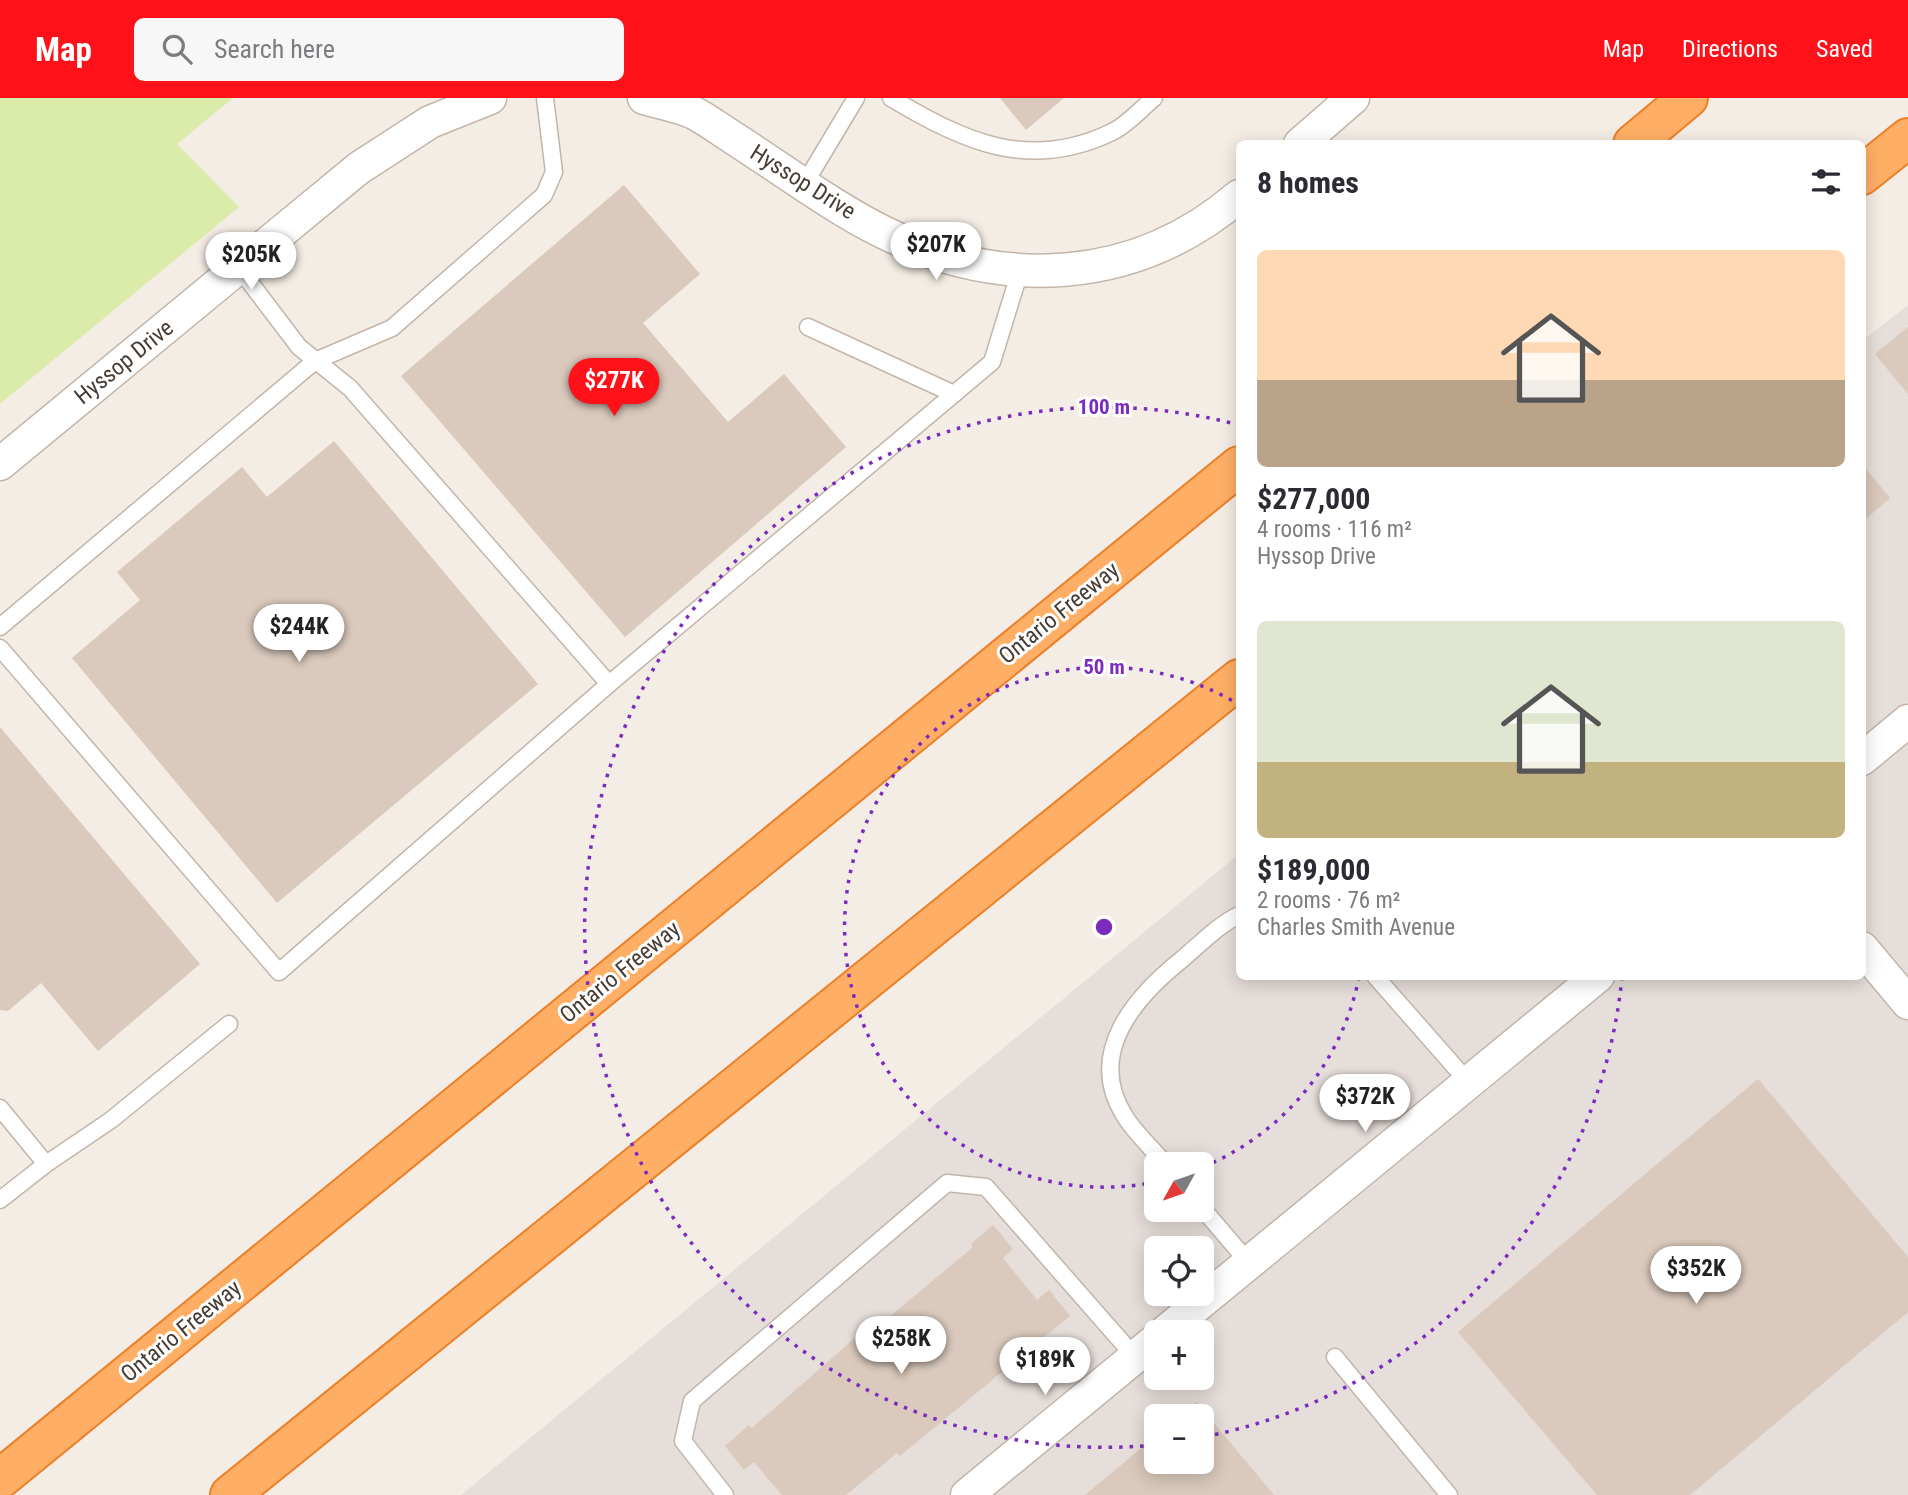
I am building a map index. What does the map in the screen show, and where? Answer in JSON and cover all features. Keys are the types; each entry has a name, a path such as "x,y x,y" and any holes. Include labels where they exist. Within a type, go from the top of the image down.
{"highway":[{"path":"1638,140 1688,98"},
{"path":"1866,172 1908,138"},
{"name":"Ontario Freeway","path":"0,1479 1236,468"},
{"path":"230,1495 1236,681"}],"street":[{"name":"Hyssop Drive","path":"0,464 359,168 430,122 490,98"},
{"name":"Hyssop Drive","path":"644,98 694,113 881,231 954,261 1020,271 1093,268 1158,246 1216,216 1236,199"},
{"path":"1305,140 1353,98"},
{"path":"1866,756 1908,721"},
{"path":"1866,953 1908,1003"},
{"path":"1180,1320 1593,980"},
{"path":"967,1495 1144,1350"}],"lane":[{"path":"0,627 315,361 392,328 544,195 554,172 545,98"},
{"path":"805,183 856,98"},
{"path":"891,98 988,146 1049,152 1114,131 1154,98"},
{"path":"239,268 299,347 350,388 609,684"},
{"path":"0,648 279,972 609,684 992,362 1020,271"},
{"path":"808,327 954,394"},
{"path":"1155,1152 1123,1114 1111,1078 1111,1052 1127,1016 1153,983 1236,917"},
{"path":"1379,980 1469,1083"},
{"path":"0,1200 46,1164 111,1120 229,1024"},
{"path":"0,1108 46,1164"},
{"path":"726,1495 682,1441 692,1401 947,1183 986,1187 1144,1346"},
{"path":"1214,1222 1249,1263"},
{"path":"1335,1357 1448,1495"}],"shaded area":[{"path":"1908,305 1908,1495 461,1495 1236,856 1236,980 1866,980 1866,338"}],"green space":[{"path":"0,98 233,98 177,144 239,207 0,404"}],"building":[{"path":"1000,98 1064,98 1026,130"},
{"path":"624,185 700,274 643,323 728,422 784,374 846,447 625,637 401,376"},
{"path":"1908,327 1908,394 1875,354"},
{"path":"334,441 538,684 277,903 72,658 140,600 117,572 242,467 267,497"},
{"path":"1866,469 1890,498 1866,519"},
{"path":"0,727 200,964 98,1051 41,983 8,1011 0,1010"},
{"path":"1758,1079 1908,1257 1908,1312 1690,1495 1597,1495 1458,1332"},
{"path":"993,1225 1013,1249 1003,1258 1037,1300 1049,1290 1070,1316 900,1456 897,1453 846,1495 782,1495 754,1462 744,1470 725,1446 749,1425 752,1428 872,1323 876,1328 973,1247 971,1244"},
{"path":"1214,1423 1274,1495 1085,1495 1144,1446 1144,1474 1214,1474"}]}
